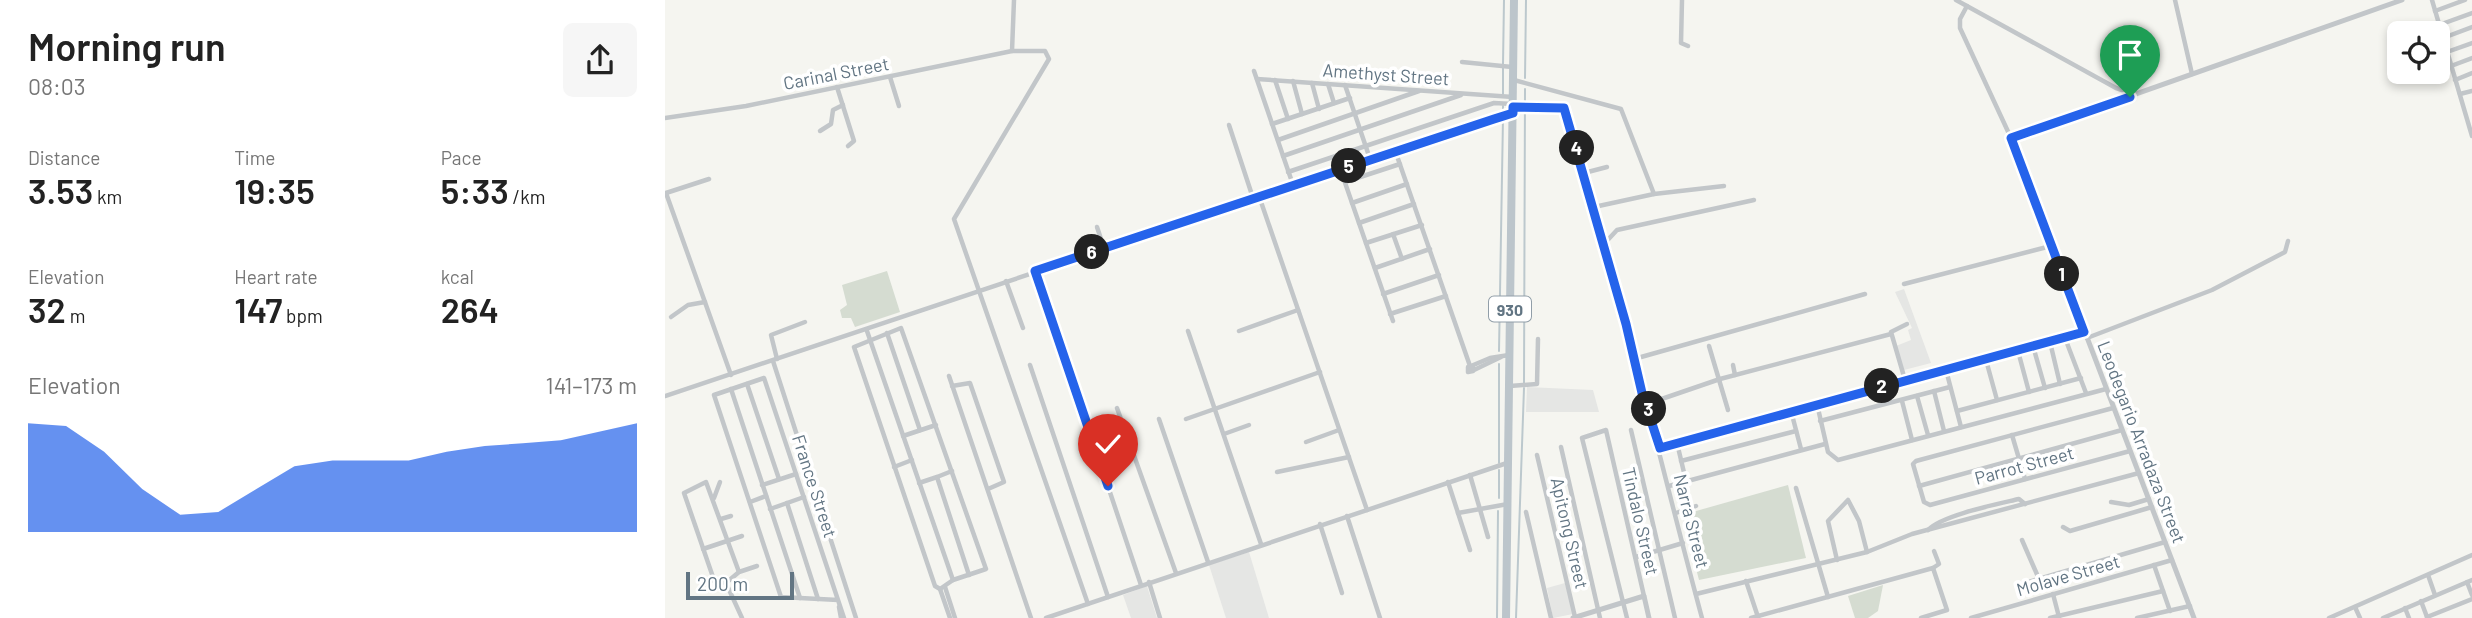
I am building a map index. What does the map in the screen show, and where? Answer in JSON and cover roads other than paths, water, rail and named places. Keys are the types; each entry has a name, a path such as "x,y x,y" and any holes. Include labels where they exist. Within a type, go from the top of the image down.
{"main road":[{"name":"930","path":"1506,618 1509,386 1506,356 1514,0"}],"street":[{"path":"1012,51 1014,0"},
{"path":"1682,0 1681,43 1688,46"},
{"path":"1956,0 2129,95"},
{"path":"2175,0 2192,75"},
{"path":"2011,138 2402,0"},
{"path":"2432,0 2438,21"},
{"path":"2435,11 2465,0"},
{"name":"Leodegario Arradaza Street","path":"1967,6 1960,19 1959,28 2011,138 2194,618"},
{"path":"2450,21 2472,13"},
{"path":"2450,35 2472,27"},
{"path":"2450,51 2472,43"},
{"name":"Carinal Street","path":"665,118 746,106 1012,51 1045,51 1049,57 954,217 980,290"},
{"path":"2451,66 2472,58"},
{"path":"1462,62 1513,67"},
{"path":"2450,62 2470,121 2472,135"},
{"path":"1254,71 1291,179"},
{"path":"2455,80 2472,74"},
{"path":"890,77 899,106"},
{"name":"Amethyst Street","path":"1257,79 1465,94 1513,105 1564,108"},
{"path":"1275,80 1288,119"},
{"path":"1513,80 1533,83 1621,109 1654,194"},
{"path":"1293,81 1302,114"},
{"path":"1312,83 1319,108"},
{"path":"1328,84 1334,103"},
{"path":"1345,85 1368,153"},
{"path":"837,87 854,141 848,146"},
{"path":"1278,140 1421,91"},
{"path":"2460,94 2472,91"},
{"path":"1283,156 1465,94"},
{"path":"1272,124 1350,98"},
{"path":"1289,172 1494,99"},
{"path":"665,396 731,376 1259,196 1513,105"},
{"path":"2463,107 2472,105"},
{"path":"820,131 831,124 831,111 843,106"},
{"name":"Narra Street","path":"1564,108 1660,448 1702,618"},
{"path":"1229,125 1252,198"},
{"path":"1397,156 1472,370 1489,358 1506,356"},
{"path":"1345,182 1400,164"},
{"path":"1584,173 1607,167"},
{"path":"1342,174 1366,243 1368,258 1393,321"},
{"path":"709,179 666,193 731,376"},
{"path":"1352,203 1407,184"},
{"path":"1593,207 1654,194 1724,186"},
{"path":"1259,196 1367,510"},
{"path":"1604,244 1617,230 1754,200"},
{"path":"1359,223 1414,204"},
{"path":"1366,243 1422,225"},
{"path":"1097,226 1104,248"},
{"path":"1393,234 1402,259"},
{"path":"1660,448 1905,380 2085,335 2212,290 2285,252 2288,241"},
{"path":"1904,284 2051,246"},
{"path":"1374,268 1430,249"},
{"path":"1035,271 1141,585"},
{"path":"1383,294 1439,275"},
{"path":"1006,281 1023,328"},
{"path":"980,290 1088,604"},
{"path":"1634,359 1865,295"},
{"path":"1390,314 1446,296"},
{"path":"671,317 688,305 705,302"},
{"path":"1239,331 1298,310"},
{"path":"805,322 771,335 775,360 856,618"},
{"path":"1905,380 1891,334 1892,329 1907,324"},
{"path":"903,329 989,568 953,580 942,588 935,586 854,347 903,329"},
{"path":"867,331 953,580"},
{"path":"1188,331 1261,544"},
{"path":"887,333 920,430"},
{"path":"1647,404 1720,379 1844,344 1891,334"},
{"path":"2065,338 2086,393"},
{"path":"1509,386 1538,383 1538,339"},
{"path":"2050,342 2060,384"},
{"path":"1709,346 1728,410"},
{"path":"2033,346 2045,387"},
{"path":"2018,351 2029,392"},
{"path":"1986,360 1997,400"},
{"path":"1030,365 1108,597"},
{"path":"1733,365 1735,375"},
{"path":"1946,370 1961,427"},
{"path":"1186,419 1320,372"},
{"path":"949,376 1031,618"},
{"name":"France Street","path":"747,384 764,378 842,617"},
{"path":"1957,411 2081,378"},
{"path":"952,386 969,383 1005,482 988,489"},
{"path":"779,479 747,384 714,394 781,597 838,601"},
{"path":"1821,421 1950,387"},
{"path":"731,389 800,598"},
{"path":"1817,404 1825,444 1830,456 1838,460 2106,389"},
{"path":"1934,391 1944,431"},
{"path":"1917,396 1928,436"},
{"path":"1902,401 1912,440"},
{"path":"1117,408 1176,573"},
{"path":"2113,408 1914,462 1919,486 2122,430"},
{"path":"1791,411 1801,449"},
{"path":"1159,419 1208,562"},
{"path":"903,436 936,425"},
{"path":"1223,434 1249,425"},
{"path":"1306,442 1339,430"},
{"name":"Tindalo Street","path":"1623,602 1582,439 1606,430 1650,618"},
{"path":"1631,430 1675,618"},
{"path":"1681,461 1796,431"},
{"path":"2012,435 2025,480"},
{"path":"1677,443 1686,481"},
{"path":"1669,486 1825,444"},
{"path":"944,447 951,445"},
{"path":"1561,447 1600,618"},
{"name":"Parrot Street","path":"1919,486 1925,505 2130,451"},
{"name":"Apitong Street","path":"1537,455 1575,618"},
{"path":"1277,472 1349,457"},
{"path":"894,467 912,460"},
{"path":"1046,618 1319,524 1508,463"},
{"path":"919,483 953,471"},
{"path":"1932,528 2139,473"},
{"path":"762,485 796,474"},
{"path":"1469,475 1488,537"},
{"path":"937,477 969,575"},
{"path":"714,580 684,493 707,482 739,572"},
{"path":"714,499 720,482"},
{"path":"1448,482 1470,550"},
{"path":"1796,488 1828,597"},
{"path":"750,502 766,496"},
{"path":"770,509 804,497"},
{"path":"1696,594 1867,552 1897,539 2011,501 2019,499 2025,504"},
{"path":"2111,502 2129,505 2149,499"},
{"path":"1837,560 1828,521 1848,500 1859,521 1867,552"},
{"path":"2009,509 2011,501"},
{"path":"787,503 818,599"},
{"path":"1458,513 1508,504"},
{"path":"1676,513 1696,506"},
{"path":"1985,515 1993,506"},
{"path":"2063,527 2070,531 2152,507"},
{"path":"1526,512 1551,618"},
{"path":"721,519 731,516"},
{"path":"1347,516 1380,618"},
{"path":"1319,524 1342,593"},
{"path":"703,549 742,536"},
{"path":"2022,540 2039,579"},
{"path":"2018,585 2165,541"},
{"path":"1636,557 1683,543"},
{"path":"1747,581 1756,617 1933,568 1939,564 1934,551"},
{"path":"2329,618 2472,555"},
{"name":"Molave Street","path":"1971,618 2173,560"},
{"path":"2154,565 2170,611"},
{"path":"726,583 739,572 757,566"},
{"path":"1921,618 1947,610 1933,568"},
{"path":"2428,575 2435,595"},
{"path":"703,584 714,580 726,583"},
{"path":"2383,618 2394,616 2405,608 2421,601 2435,595 2469,581 2472,597 2427,617 2421,601"},
{"path":"1149,582 1160,618"},
{"path":"726,583 742,618"},
{"path":"942,588 950,618"},
{"path":"942,588 955,618"},
{"path":"2050,618 2163,591"},
{"path":"2053,594 2059,617"},
{"path":"1575,618 1644,596"},
{"path":"1623,602 1627,618"},
{"path":"2137,618 2190,606"},
{"path":"2355,607 2360,618"},
{"path":"2405,608 2409,618"},
{"path":"1996,610 1998,618"}],"waterway":[{"path":"1503,64 1504,0"},
{"path":"1525,78 1526,0"},
{"path":"1503,68 1503,94"},
{"path":"1524,383 1525,89"},
{"path":"1503,106 1503,111"},
{"path":"1499,351 1503,118"},
{"path":"1499,364 1499,463"},
{"path":"1516,618 1524,388"},
{"path":"1499,470 1499,498"},
{"path":"1497,618 1498,511"}]}
